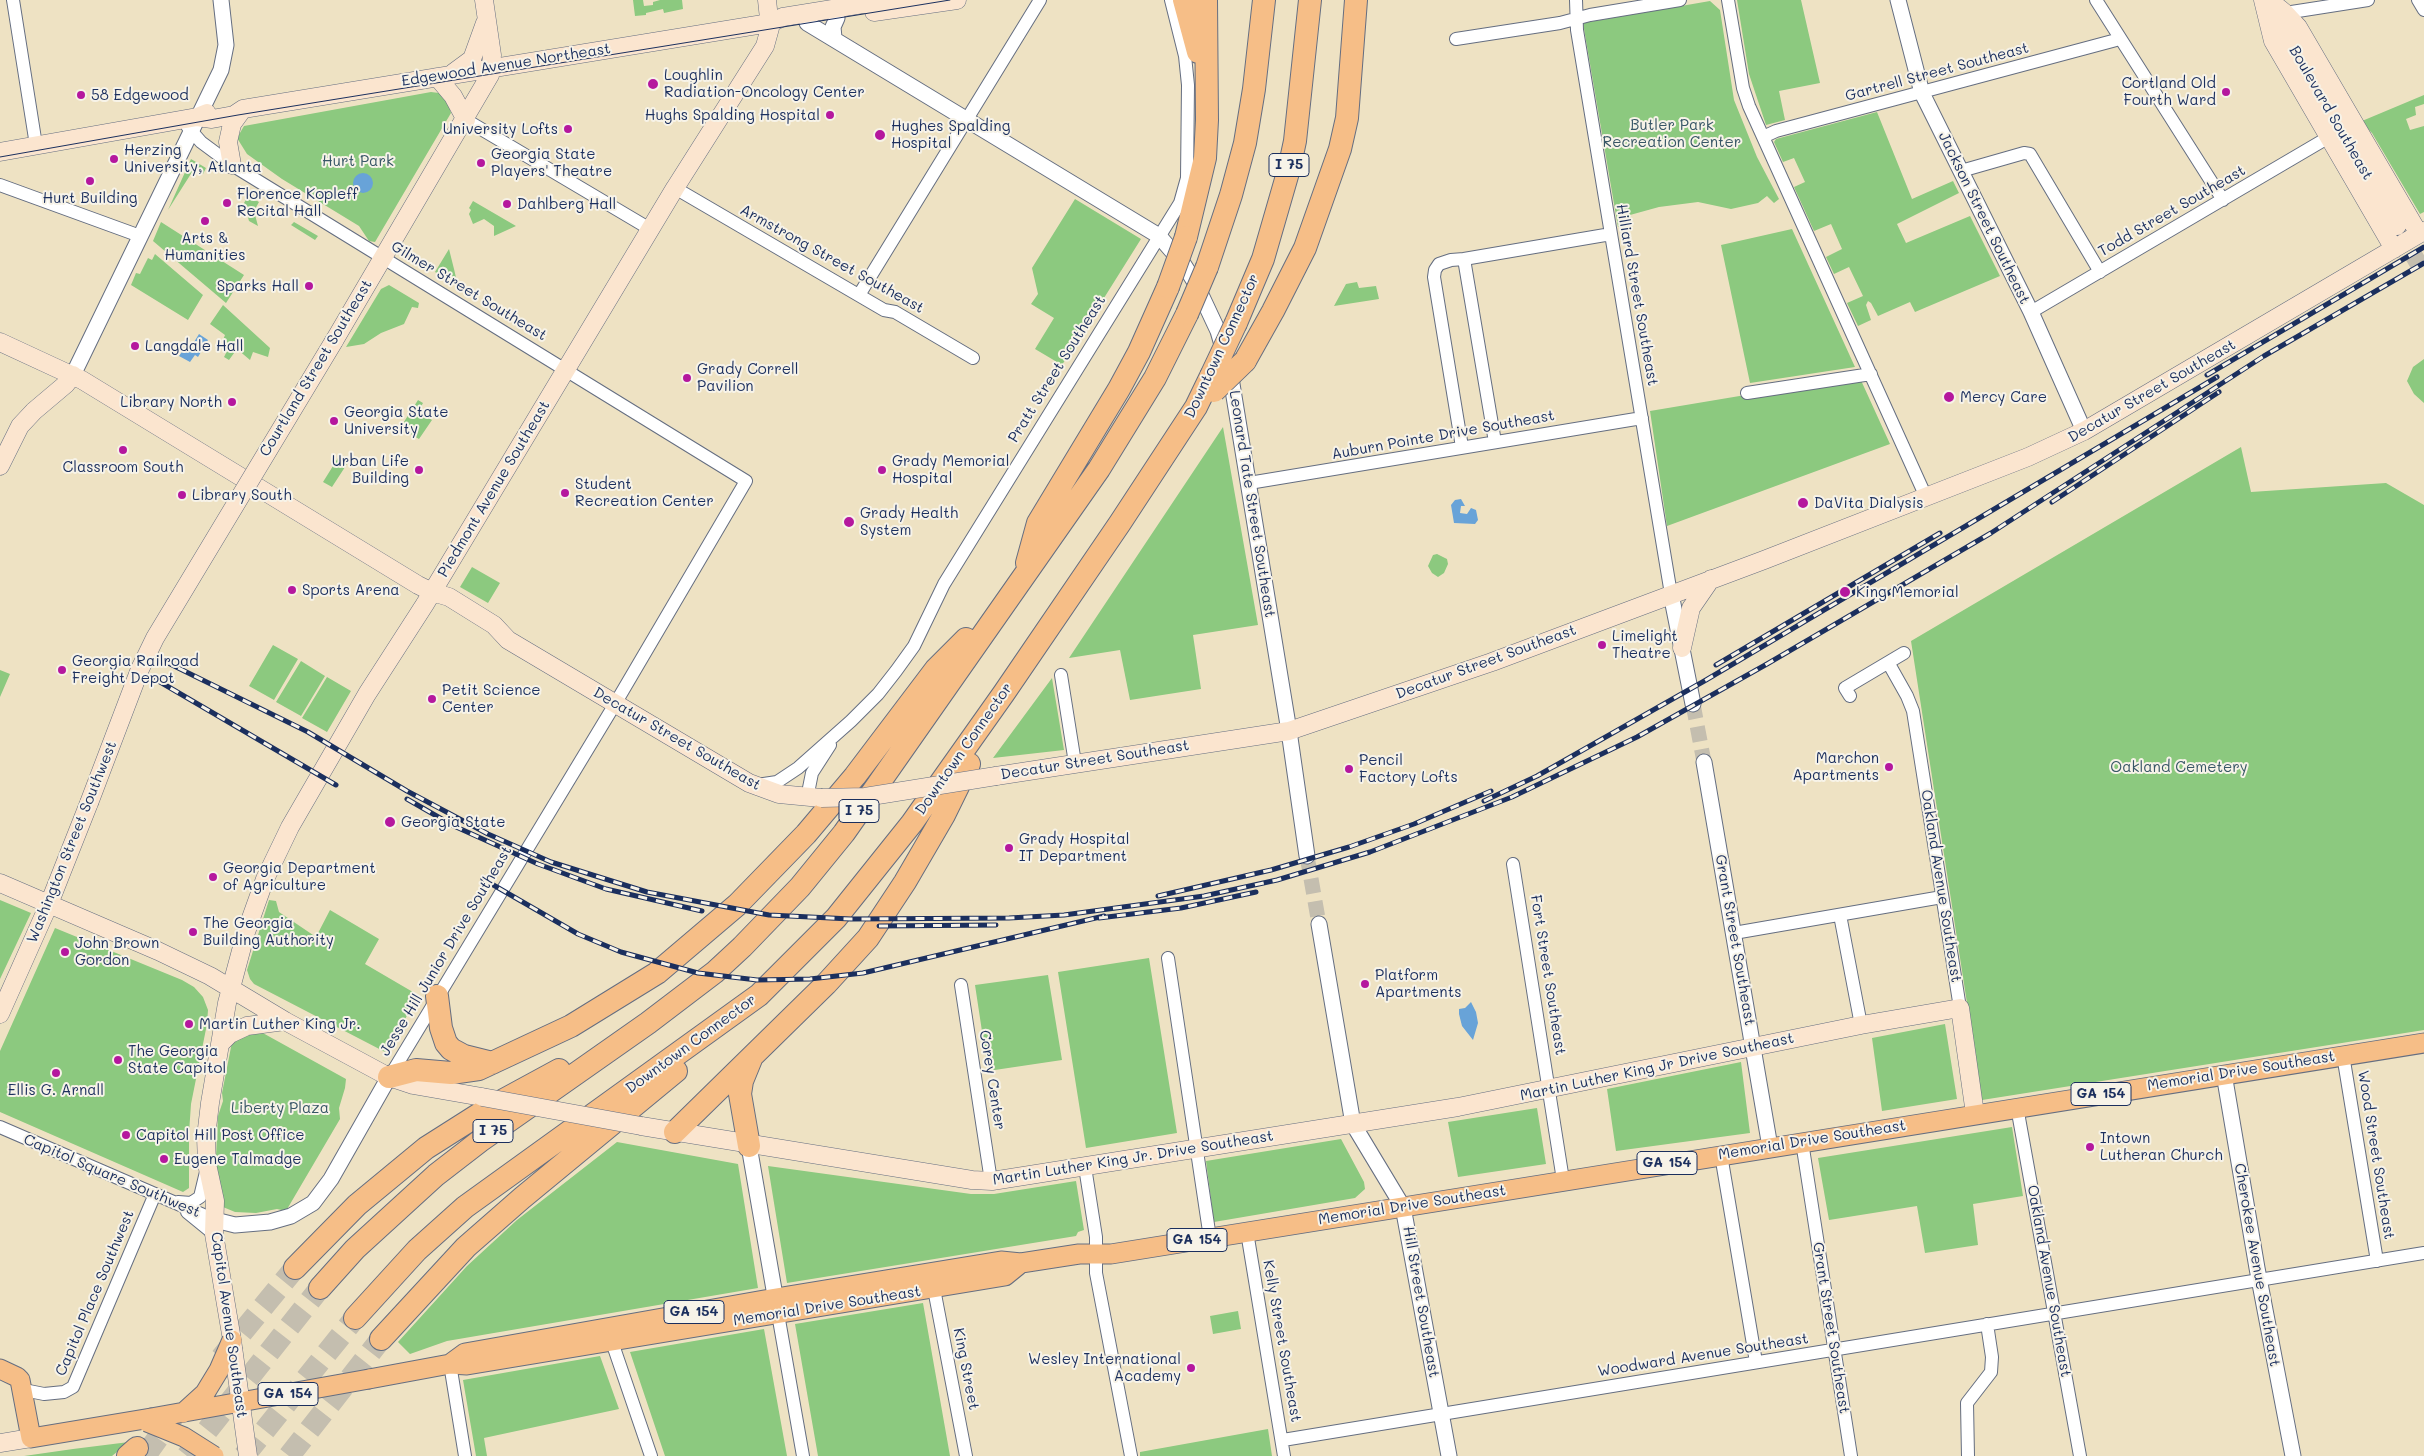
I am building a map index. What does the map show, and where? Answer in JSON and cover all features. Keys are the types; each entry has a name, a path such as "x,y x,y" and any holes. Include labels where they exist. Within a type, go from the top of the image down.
{"highway":[{"path":"1184,0 1195,36 1206,95"},
{"path":"1024,574 1038,523 1119,389 1142,345 1168,287 1186,237 1205,158 1208,62 1206,0"},
{"path":"1252,0 1260,34"},
{"name":"I 75","path":"320,1288 356,1249 436,1175 480,1141 685,996 742,947 823,860 1004,602 1069,513 1128,424 1173,345 1207,267 1231,195 1244,143 1264,0"},
{"name":"Downtown Connector","path":"355,1318 417,1250 465,1207 759,995 816,940 875,872 912,823 1004,693 1213,384 1263,259 1288,169 1295,141 1310,0"},
{"path":"1213,384 1245,360 1273,311 1305,248 1340,149 1347,118 1356,0"},
{"path":"389,1077 416,1070 462,1072 494,1063 570,1026 630,991 679,956 737,905 806,834 855,776 936,669 1004,602"},
{"path":"674,1132 854,956 874,930 944,815 1004,693"},
{"path":"381,1339 466,1247 522,1198 675,1072 759,995"},
{"path":"437,996 441,1028 451,1049 464,1056 494,1063"},
{"path":"295,1268 328,1232 380,1184 448,1132 631,1030 685,996"},
{"path":"749,1146 740,1094 742,1081 754,1054"},
{"path":"480,1095 494,1063"}],"main road":[{"name":"Piedmont Avenue Southeast","path":"231,987 246,932 265,879 290,827 367,694 432,592 650,229 764,46 768,38 770,23 767,0"},
{"name":"Edgewood Avenue Northeast","path":"0,152 190,123 217,109 235,106 243,109 770,23 783,17 887,0"},
{"name":"Edgewood Avenue Northeast","path":"770,23 784,27 957,0"},
{"path":"2266,0 2285,12 2298,26 2421,232"},
{"path":"2266,0 2273,42 2394,248"},
{"name":"Boulevard Southeast","path":"2266,0 2397,226"},
{"path":"485,8 492,55 491,68"},
{"path":"466,120 444,76 472,59 485,8"},
{"name":"Courtland Street Southeast","path":"140,669 154,638 184,587 466,120 490,75 491,68"},
{"path":"232,165 228,148 230,132 235,118 243,109"},
{"name":"Decatur Street Southeast","path":"0,342 73,375 432,592 443,607 490,635 508,640 756,785 779,794 814,798 865,797 1289,731 1492,662 2028,457 2084,432 2421,232"},
{"path":"0,466 20,426 66,384 73,375"},
{"path":"1682,648 1691,608 1711,579"},
{"name":"Washington Street Southwest","path":"0,1014 49,904 140,669"},
{"path":"0,883 158,951 231,987 285,1021 389,1077 413,1085 480,1095 674,1132"},
{"name":"Capitol Avenue Southeast","path":"231,987 208,1119 207,1164 215,1201 214,1227 248,1456"},
{"name":"Martin Luther King Jr Drive Southeast","path":"1354,1124 1550,1090 1861,1025 1960,1008"},
{"name":"Oakland Avenue Southeast","path":"1960,1008 1975,1114"},
{"path":"220,1044 230,1034 247,1026 285,1021"},
{"name":"Memorial Drive Southeast","path":"31,1438 147,1420 450,1364 467,1365 612,1342 777,1306 1000,1261 1022,1263 1079,1254 1111,1254 2424,1043"},
{"name":"Martin Luther King Jr. Drive Southeast","path":"674,1132 749,1146 972,1180 991,1181 1354,1124"},
{"name":"Memorial Drive Southeast","path":"450,1364 465,1353 777,1306 934,1289 1005,1276 1022,1263"},
{"path":"183,1413 205,1393 219,1370 231,1333"},
{"path":"0,1369 17,1377 24,1390 31,1438 0,1443"},
{"path":"147,1420 184,1437 214,1456"}],"street":[{"path":"13,0 36,145"},
{"path":"73,375 140,236 190,123 221,70 225,57 226,33 221,0"},
{"path":"859,295 1040,0"},
{"name":"Pratt Street Southeast","path":"756,785 769,784 785,778 838,732 878,694 914,646 949,576 1180,203 1188,169 1188,85 1185,56 1171,0"},
{"name":"Hilliard Street Southeast","path":"1576,0 1577,30 1671,594"},
{"path":"1456,39 1560,23 1576,18 1680,0"},
{"path":"1728,0 1743,88 1763,137 1926,496"},
{"name":"Jackson Street Southeast","path":"1898,0 1922,93 2031,312 2084,432"},
{"path":"2096,0 2222,200"},
{"path":"2285,12 2368,0"},
{"path":"2418,0 2424,10"},
{"path":"834,38 833,27 837,18"},
{"name":"Leonard Tate Street Southeast","path":"807,23 1158,236 1179,259 1196,284 1218,331 1230,372 1289,731"},
{"name":"Gartrell Street Southeast","path":"1763,137 1776,131 2120,39"},
{"path":"466,120 650,229"},
{"name":"Gilmer Street Southeast","path":"190,123 201,142 232,165 746,481"},
{"name":"Todd Street Southeast","path":"2031,312 2329,137"},
{"path":"1961,171 2024,153 2030,154 2100,272"},
{"path":"0,185 140,236"},
{"name":"Armstrong Street Southeast","path":"675,188 884,310 895,312 973,358"},
{"path":"1462,447 1434,270 1442,262 1611,234"},
{"path":"1464,259 1495,442"},
{"path":"1747,393 1871,374"},
{"name":"Auburn Pointe Drive Southeast","path":"1249,483 1642,418"},
{"name":"Jesse Hill Junior Drive Southeast","path":"389,1077 615,704 746,481"},
{"path":"1671,594 1693,704"},
{"path":"1850,696 1845,688 1889,664 1904,653"},
{"name":"Oakland Avenue Southeast","path":"1889,664 1913,711 1960,1008"},
{"path":"1061,675 1075,763"},
{"path":"1289,731 1307,856"},
{"path":"814,798 812,773 838,732"},
{"name":"Grant Street Southeast","path":"1704,762 1770,1147"},
{"name":"Fort Street Southeast","path":"1513,864 1563,1180"},
{"path":"1734,933 1942,897"},
{"path":"1840,915 1861,1025"},
{"name":"Hill Street Southeast","path":"1319,924 1354,1124 1403,1207 1449,1456"},
{"path":"1168,958 1210,1238"},
{"name":"Corey Center","path":"961,985 991,1181"},
{"name":"Wood Street Southeast","path":"2343,1055 2377,1261"},
{"name":"Cherokee Avenue Southeast","path":"2224,1074 2259,1280 2293,1456"},
{"name":"Capitol Square Southwest","path":"214,1227 270,1222 291,1216 313,1203 331,1179 389,1077"},
{"name":"Oakland Avenue Southeast","path":"2017,1107 2080,1456"},
{"name":"Capitol Square Southwest","path":"0,1127 173,1201"},
{"name":"Grant Street Southeast","path":"1802,1142 1851,1456"},
{"path":"749,1146 803,1456"},
{"path":"1721,1155 1756,1362"},
{"path":"173,1201 191,1203 200,1197 207,1164"},
{"path":"1084,1167 1096,1237 1096,1273 1131,1456"},
{"name":"Capitol Place Southwest","path":"24,1390 44,1394 64,1392 73,1387 155,1194"},
{"path":"173,1201 214,1227"},
{"name":"Kelly Street Southeast","path":"1247,1232 1284,1456"},
{"name":"Woodward Avenue Southeast","path":"1282,1440 2424,1253"},
{"name":"King Street","path":"934,1289 966,1456"},
{"path":"1968,1456 1967,1403 1991,1372 1992,1357 1988,1324"},
{"path":"612,1342 651,1456"},
{"path":"450,1364 465,1456"}],"green space":[{"path":"633,0 643,0 644,6 653,5 653,2 660,0 682,0 683,9 664,13 663,9 646,13 646,15 635,16"},
{"path":"1737,0 1801,0 1820,83 1779,91 1785,120 1766,125 1749,74"},
{"name":"Butler Park Recreation Center","path":"1710,1 1720,10 1734,100 1757,157 1779,199 1774,203 1767,196 1758,203 1731,209 1698,202 1659,207 1630,215 1633,223 1618,227 1583,23"},
{"name":"Hurt Park","path":"431,92 439,93 447,100 451,113 375,242 369,241 359,226 282,179 247,154 237,138 244,126"},
{"path":"2424,95 2424,104 2415,107 2416,115 2406,119 2410,130 2424,126 2424,212 2420,214 2372,133 2362,121"},
{"path":"1877,112 1912,199 1953,181 1959,193 1897,224 1906,243 1970,216 2000,276 1915,312 1910,302 1878,316 1868,301 1866,305 1871,320 1858,326 1847,303 1863,296 1849,267 1834,274 1826,257 1842,249 1831,224 1814,231 1794,187 1805,182 1794,158 1783,162 1774,142 1776,139"},
{"path":"191,159 206,168 203,174 194,169 168,210"},
{"path":"248,196 259,202 254,211 258,226 249,221 244,203"},
{"path":"1075,199 1141,239 1062,365 1035,349 1054,318 1031,304 1038,294 1032,268"},
{"path":"473,201 516,226 494,236 494,226 484,219 473,224 469,208"},
{"path":"161,222 244,275 226,303 153,241"},
{"path":"294,222 318,236 315,240 291,225"},
{"path":"1792,229 1855,367 1750,383 1721,245"},
{"path":"449,249 454,269 458,286 435,272"},
{"path":"155,254 203,295 188,320 131,285 136,273 140,274 148,258 152,260"},
{"path":"1357,282 1359,288 1376,286 1379,299 1334,306 1346,284"},
{"path":"389,285 419,303 418,308 412,307 404,324 381,333 364,344 346,347 381,289"},
{"path":"223,305 270,348 268,357 253,352 250,360 237,349 229,360 224,357 230,345 223,340 225,335 210,324"},
{"path":"2424,359 2424,403 2414,394 2407,381 2413,367"},
{"path":"1859,376 1890,444 1667,526 1650,411"},
{"path":"418,400 423,403 418,412 432,420 419,439 400,428"},
{"path":"1223,427 1258,625 1193,635 1201,689 1130,700 1120,650 1069,658"},
{"name":"Oakland Cemetery","path":"2241,447 2251,492 2386,483 2424,505 2424,1030 1982,1100 1911,641"},
{"path":"338,458 347,464 332,487 323,482"},
{"path":"1437,554 1447,559 1448,564 1444,573 1438,577 1432,573 1428,566 1433,555"},
{"path":"472,567 500,583 488,603 460,587"},
{"path":"273,645 298,659 274,700 249,686"},
{"path":"301,661 325,676 301,716 276,702"},
{"path":"0,670 10,674 0,697"},
{"path":"327,677 351,691 327,732 302,718"},
{"path":"1052,678 1064,750 993,758"},
{"path":"0,900 31,913 0,979"},
{"path":"269,900 276,901 279,912 316,937 330,910 379,939 365,964 418,995 387,1053 254,984 250,979 247,970"},
{"path":"55,928 182,980 194,987 203,997 208,1010 207,1024 191,1104 189,1188 183,1192 0,1112 0,1051"},
{"path":"1149,958 1177,1133 1086,1148 1058,972"},
{"path":"1048,975 1062,1060 988,1071 975,985"},
{"path":"1945,1024 1957,1099 1882,1111 1872,1038"},
{"name":"Liberty Plaza","path":"261,1032 346,1079 345,1088 339,1108 340,1119 286,1211 277,1209 256,1213 235,1212 223,1207 215,1177 218,1116 223,1101 222,1093 232,1042 243,1033"},
{"path":"1741,1062 1750,1133 1616,1151 1607,1089"},
{"path":"1537,1108 1546,1164 1458,1177 1448,1122"},
{"path":"2012,1127 2023,1196 1973,1204 1978,1245 1925,1253 1917,1206 1829,1220 1818,1158"},
{"path":"1341,1139 1364,1182 1365,1189 1355,1198 1214,1222 1206,1161"},
{"path":"617,1142 738,1164 758,1288 447,1341 410,1354 398,1342 467,1266 517,1220"},
{"path":"768,1166 971,1194 994,1194 1076,1181 1084,1230 1078,1232 1076,1236 787,1283"},
{"path":"923,1303 950,1456 818,1456 795,1324"},
{"path":"1238,1311 1241,1329 1213,1334 1210,1316"},
{"path":"764,1329 787,1456 665,1456 630,1352"},
{"path":"600,1356 619,1409 484,1438 487,1456 476,1456 463,1380"},
{"path":"1268,1429 1272,1456 1140,1456 1140,1452"},
{"path":"129,1442 112,1456 24,1456 73,1449"}],"water":[{"path":"363,173 370,176 373,183 370,190 363,193 356,190 353,183 356,176"},
{"path":"199,334 208,340 198,357 195,355 190,362 179,356 187,344 191,347"},
{"path":"1461,499 1465,506 1461,506 1460,513 1467,514 1471,508 1476,510 1478,520 1475,524 1454,523 1451,505 1455,500"},
{"path":"1471,1002 1476,1012 1478,1023 1473,1040 1462,1026 1459,1014 1459,1009 1465,1008"}],"tunnel":[{"path":"2398,229 2424,273"},
{"path":"1693,704 1704,762"},
{"path":"1307,856 1319,924"},
{"path":"221,1358 295,1268"},
{"path":"187,1456 320,1288"},
{"path":"244,1456 355,1318"},
{"path":"289,1456 381,1339"},
{"path":"145,1456 177,1411"}],"tram line":[{"path":"0,157 238,115 950,0"}],"railway":[{"path":"2207,375 2424,247"},
{"path":"162,660 308,732 407,791 488,834 551,862 647,892 769,915 851,919 1009,918 1064,915 1204,896 1277,880 1370,852 1512,797 1637,737 1767,664 1991,533 2264,356 2424,263"},
{"path":"1484,801 1537,776 1706,680 2217,377"},
{"path":"2052,502 2219,392"},
{"path":"1716,665 1940,533"},
{"path":"155,679 336,785"},
{"path":"1158,896 1271,870 1349,847 1414,824 1491,791"},
{"path":"407,799 454,826 538,864 606,889 702,911"},
{"path":"483,879 578,934 621,952 698,973 757,980 810,979 863,973 1104,916"},
{"path":"1099,918 1181,908 1256,892"},
{"path":"879,926 996,925"}],"place":[{"name":"Loughlin Radiation-Oncology Center","path":"653,84"},
{"name":"Cortland Old Fourth Ward","path":"2226,92"},
{"name":"58 Edgewood","path":"81,95"},
{"name":"Hughs Spalding Hospital","path":"830,115"},
{"name":"University Lofts","path":"568,129"},
{"name":"Hughes Spalding Hospital","path":"880,135"},
{"name":"Herzing University, Atlanta","path":"114,159"},
{"name":"Georgia State Players' Theatre","path":"481,163"},
{"name":"Hurt Building","path":"90,181"},
{"name":"Florence Kopleff Recital Hall","path":"227,203"},
{"name":"Dahlberg Hall","path":"507,204"},
{"name":"Arts & Humanities","path":"205,221"},
{"name":"Sparks Hall","path":"309,286"},
{"name":"Langdale Hall","path":"135,346"},
{"name":"Grady Correll Pavilion","path":"687,378"},
{"name":"Mercy Care","path":"1949,397"},
{"name":"Library North","path":"232,402"},
{"name":"Georgia State University","path":"334,421"},
{"name":"Classroom South","path":"123,450"},
{"name":"Urban Life Building","path":"419,470"},
{"name":"Grady Memorial Hospital","path":"882,470"},
{"name":"Student Recreation Center","path":"565,493"},
{"name":"Library South","path":"182,495"},
{"name":"DaVita Dialysis","path":"1803,503"},
{"name":"Grady Health System","path":"849,522"},
{"name":"Sports Arena","path":"292,590"},
{"name":"King Memorial","path":"1845,592"},
{"name":"Limelight Theatre","path":"1602,645"},
{"name":"Georgia Railroad Freight Depot","path":"62,670"},
{"name":"Petit Science Center","path":"432,699"},
{"name":"Marchon Apartments","path":"1889,767"},
{"name":"Pencil Factory Lofts","path":"1349,769"},
{"name":"Georgia State","path":"390,822"},
{"name":"Grady Hospital IT Department","path":"1009,848"},
{"name":"Georgia Department of Agriculture","path":"213,877"},
{"name":"The Georgia Building Authority","path":"193,932"},
{"name":"John Brown Gordon","path":"65,952"},
{"name":"Platform Apartments","path":"1365,984"},
{"name":"Martin Luther King Jr.","path":"189,1024"},
{"name":"The Georgia State Capitol","path":"118,1060"},
{"name":"Ellis G. Arnall","path":"56,1073"},
{"name":"Capitol Hill Post Office","path":"126,1135"},
{"name":"Intown Lutheran Church","path":"2090,1147"},
{"name":"Eugene Talmadge","path":"164,1159"},
{"name":"Wesley International Academy","path":"1191,1368"}]}
